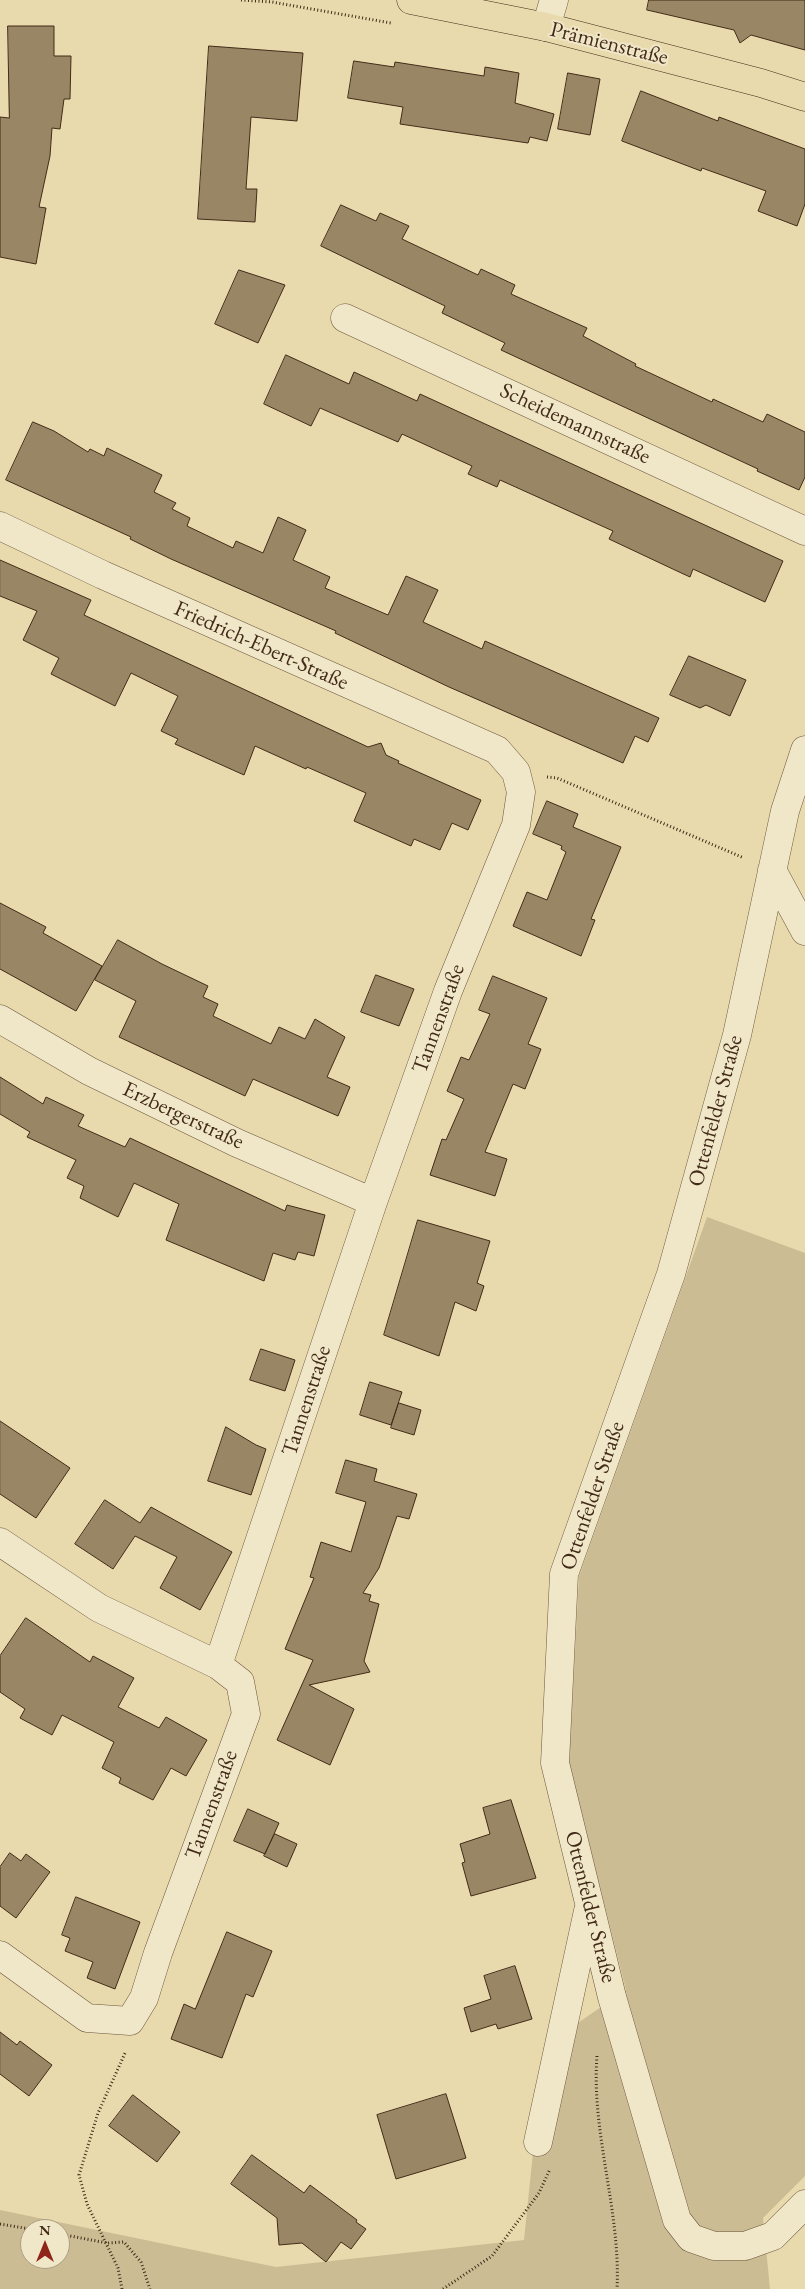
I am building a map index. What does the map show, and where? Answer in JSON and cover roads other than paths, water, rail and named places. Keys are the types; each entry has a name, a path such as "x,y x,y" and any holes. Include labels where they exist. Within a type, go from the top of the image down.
{"main road":[{"name":"Prämienstraße","path":"411,0 546,27 761,83 805,97"}],"street":[{"path":"546,27 554,0"},
{"name":"Scheidemannstraße","path":"345,318 805,532"},
{"name":"Friedrich-Ebert-Straße","path":"0,526 121,584 497,750 516,772"},
{"name":"Ottenfelder Straße","path":"805,750 785,811 737,1035 671,1274 564,1574 555,1763 618,2018 677,2220 691,2238 714,2246 745,2246 772,2236 805,2204"},
{"name":"Tannenstraße","path":"0,1955 87,2018 130,2021 144,1998 158,1953 246,1714 240,1682 218,1665 373,1202 448,991 516,825 521,792 516,772"},
{"path":"772,870 805,931"},
{"name":"Erzbergerstraße","path":"0,1019 89,1072 237,1143 373,1202"},
{"path":"0,1542 99,1608 218,1665"},
{"path":"538,2142 590,1904"}]}
